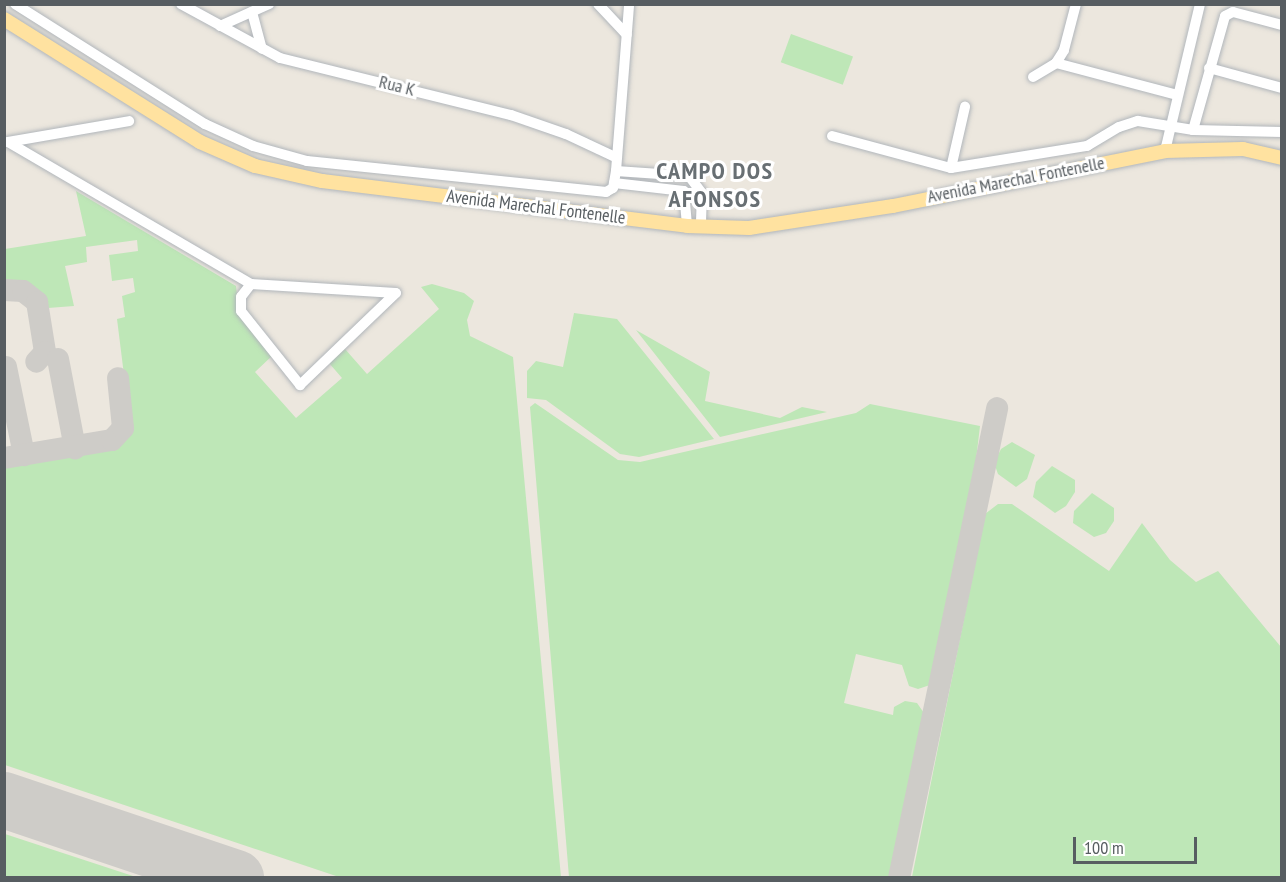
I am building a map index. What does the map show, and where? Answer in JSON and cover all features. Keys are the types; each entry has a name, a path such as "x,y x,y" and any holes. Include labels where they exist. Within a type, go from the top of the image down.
{"main road":[{"name":"Avenida Marechal Fontenelle","path":"4,19 200,142 255,166 322,181 687,226 749,228 893,206 1165,151 1242,149 1281,158"}],"street":[{"path":"15,4 196,118 252,146 306,162 606,192 614,181 617,158 629,4"},
{"name":"Rua K","path":"181,4 280,58 520,118 617,158"},
{"path":"220,26 269,4"},
{"path":"598,4 627,36"},
{"path":"1032,77 1056,63 1064,50 1076,4"},
{"path":"1165,151 1169,124 1200,4"},
{"path":"252,12 262,49"},
{"path":"1193,130 1209,68 1228,13 1281,25"},
{"path":"1056,63 1177,95"},
{"path":"1209,68 1281,88"},
{"path":"951,168 965,107"},
{"path":"6,142 129,121"},
{"path":"832,136 951,168 1087,146 1119,127 1138,121 1169,124 1193,130 1281,132"},
{"path":"6,142 251,284 396,292 300,385 241,311 241,297 251,284"},
{"path":"614,181 643,172 680,174 694,180 702,193 701,227"},
{"path":"642,186 643,172"},
{"path":"687,226 684,191 694,180"},
{"path":"614,181 684,191"}],"green space":[{"path":"791,34 853,57 843,85 781,62"},
{"path":"76,191 236,286 237,295 273,355 255,372 296,418 342,378 329,363 345,349 367,374 439,309 421,287 432,284 464,293 474,301 467,320 470,336 513,357 561,877 339,877 5,765 5,465 106,449 120,441 127,432 129,415 117,319 125,317 122,296 135,292 133,278 112,281 109,255 138,251 137,240 86,247 87,262 65,266 74,306 48,308 29,285 17,281 5,283 5,249 86,236"},
{"path":"574,313 617,319 714,439 639,457 620,454 546,400 527,398 527,371 536,361 563,367"},
{"path":"636,330 710,372 705,401 780,418 802,407 827,412 720,437"},
{"path":"535,403 618,460 640,462 856,413 870,404 980,426 974,477 930,685 918,689 909,686 902,665 856,654 844,703 893,715 894,707 905,701 917,703 924,713 889,877 569,877 530,407"},
{"path":"1012,442 1035,455 1027,479 1016,487 998,474 994,463 1001,449"},
{"path":"1052,466 1075,480 1075,492 1066,506 1055,513 1033,497 1036,482"},
{"path":"1092,493 1114,508 1114,521 1106,533 1094,537 1073,523 1074,511"},
{"path":"998,504 1012,504 1109,571 1142,523 1170,560 1196,582 1218,571 1281,647 1281,877 912,877 985,514"},
{"path":"5,834 136,877 5,877"}],"taxiway":[{"path":"4,290 23,291 37,302 45,352 36,362"},
{"path":"58,359 75,448"},
{"path":"6,367 24,455"},
{"path":"4,458 112,440 123,428 118,378"},
{"path":"899,878 997,408"}],"runway":[{"path":"4,800 236,878"}],"district":[{"name":"CAMPO DOS AFONSOS","path":"715,185"}]}
